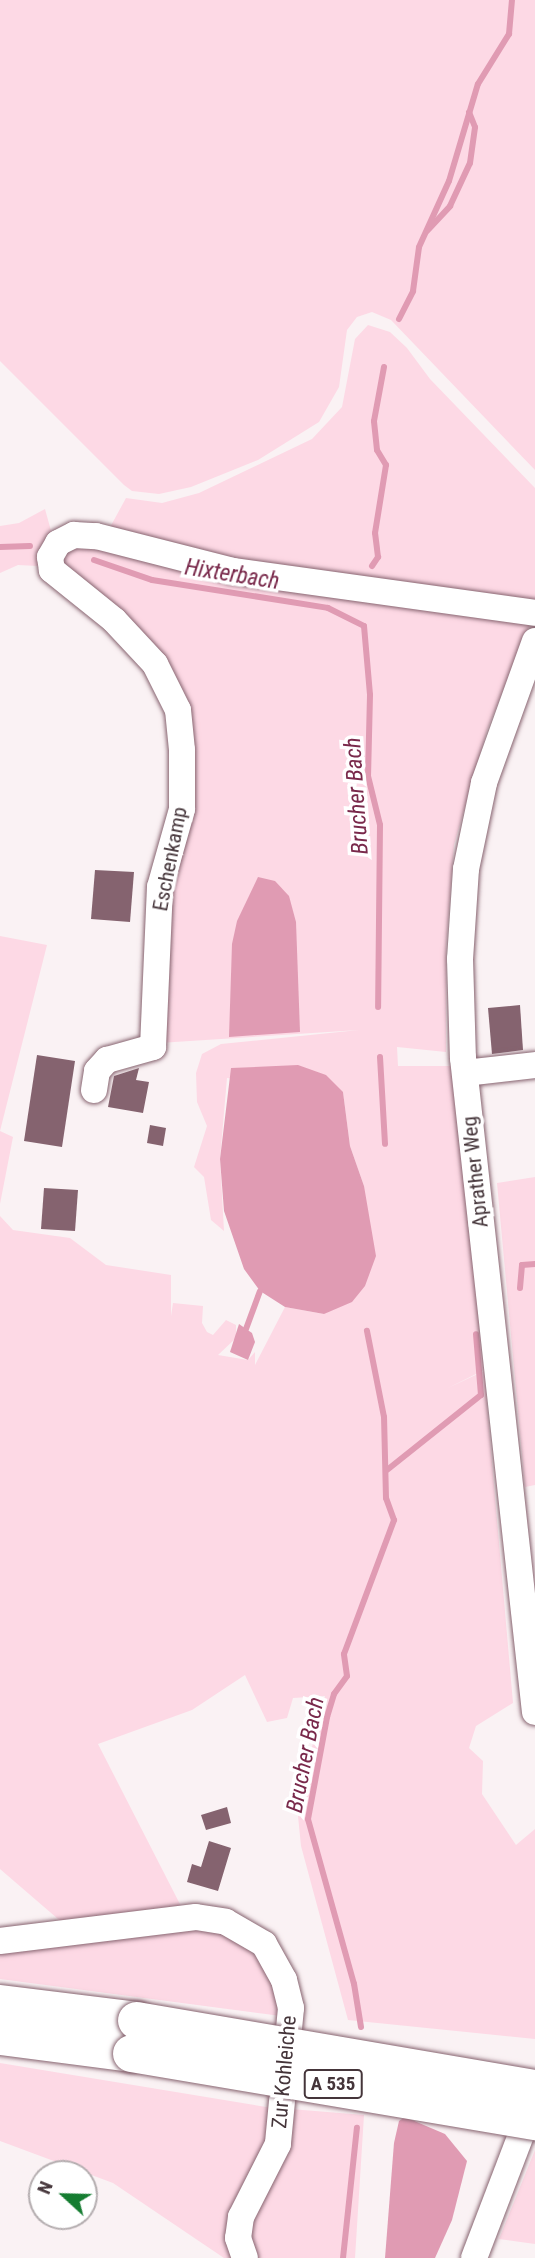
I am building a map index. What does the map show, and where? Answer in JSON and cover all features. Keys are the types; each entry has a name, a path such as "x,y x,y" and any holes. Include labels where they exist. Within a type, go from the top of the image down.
{"highway":[{"name":"A 535","path":"0,2003 134,2036 535,2121"},
{"name":"A 535","path":"0,2036 134,2036 535,2088"}],"street":[{"name":"Eschenkamp","path":"94,1090 97,1071 107,1060 153,1047 160,887 182,809 182,750 178,710 155,664 114,620 52,570 51,557 58,542 74,536 96,536 220,568 535,613"},
{"name":"Aprather Weg","path":"535,641 484,783 466,869 460,959 464,1073 535,1712"},
{"path":"464,1073 535,1065"},
{"name":"Zur Kohleiche","path":"0,1941 196,1917 226,1922 264,1944 284,1980 291,2008 278,2144 241,2217 238,2238 245,2258"},
{"path":"474,2258 535,2099"}],"shaded area":[{"path":"0,0 535,0 535,470 391,320 372,312 357,317 347,330 339,387 319,422 258,460 191,487 159,494 132,491 124,485 0,361"},
{"path":"368,325 390,332 407,348 430,379 535,488 535,604 311,575 108,531 126,498 162,503 199,493 312,439 342,407 355,339"},
{"path":"45,509 53,538 37,566 18,565 0,573 0,526 19,523"},
{"path":"83,543 532,619 487,730 454,845 446,946 446,1052 397,1047 398,1066 454,1066 484,1370 448,1388 484,1371 513,1703 476,1726 469,1748 483,1761 482,1794 516,1845 535,1829 535,2039 348,2020 301,1846 297,1806 325,1696 293,1698 287,1718 267,1722 245,1675 192,1710 98,1744 184,1912 65,1925 0,1869 0,1216 13,1230 70,1238 106,1265 171,1275 171,1316 173,1303 203,1306 202,1323 207,1332 213,1335 226,1320 236,1325 236,1338 218,1355 248,1360 255,1352 255,1365 285,1307 324,1314 364,1186 350,1146 343,1092 227,1078 220,1159 224,1231 211,1220 204,1177 194,1167 207,1126 197,1102 196,1073 202,1054 221,1044 359,1030 159,1043 189,708 63,563 69,546"},
{"path":"258,877 275,881 289,896 296,922 300,1032 229,1037 232,944 237,921"},
{"path":"0,936 47,945 0,1131"},
{"path":"298,1065 326,1075 343,1092 350,1146 364,1186 376,1256 365,1286 352,1302 324,1314 285,1307 260,1291 244,1269 224,1211 220,1159 231,1068"},
{"path":"0,1131 13,1137 0,1204"},
{"path":"535,1177 535,1485 525,1487 497,1183"},
{"path":"239,1324 252,1333 255,1342 248,1360 230,1352"},
{"path":"175,1927 230,1934 265,1964 281,2016 0,1979 0,1946"},
{"path":"0,2063 266,2107 364,2115 355,2258 224,2258 113,2183 98,2177 98,2160 51,2160 0,2141"},
{"path":"405,2117 445,2134 467,2161 452,2220 435,2258 385,2258 394,2143 399,2121"},
{"path":"535,2150 535,2244 499,2239"}],"building":[{"path":"95,870 134,872 130,922 91,919"},
{"path":"520,1005 523,1050 492,1054 488,1008"},
{"path":"37,1055 75,1061 62,1147 24,1141"},
{"path":"139,1068 136,1080 149,1082 143,1113 108,1107 114,1076"},
{"path":"150,1125 166,1128 163,1146 147,1143"},
{"path":"44,1188 78,1190 75,1231 41,1229"},
{"path":"227,1807 231,1823 206,1830 201,1815"},
{"path":"209,1841 231,1848 218,1891 187,1882 192,1864 201,1867"}],"waterway":[{"name":"Brucher Bach","path":"399,319 413,291 419,247 449,181 478,84 509,34 512,0"},
{"name":"Brucher Bach","path":"427,231 450,206 470,163 475,127 469,112"},
{"name":"Brucher Bach","path":"372,566 378,557 375,533 386,465 377,450 374,421 384,367"},
{"name":"Hixterbach","path":"0,547 30,546"},
{"name":"Brucher Bach","path":"94,560 152,580 328,608 364,626 370,695 368,776 380,825 378,1007"},
{"name":"Brucher Bach","path":"380,1057 385,1144"},
{"path":"520,1288 522,1265 535,1264"},
{"path":"246,1329 260,1291"},
{"name":"Brucher Bach","path":"361,2027 354,1984 308,1819 327,1717 334,1694 347,1676 344,1654 394,1520 386,1498 384,1417 367,1331"},
{"path":"387,1470 481,1395 476,1334"},
{"name":"Brucher Bach","path":"343,2258 357,2128"}]}
